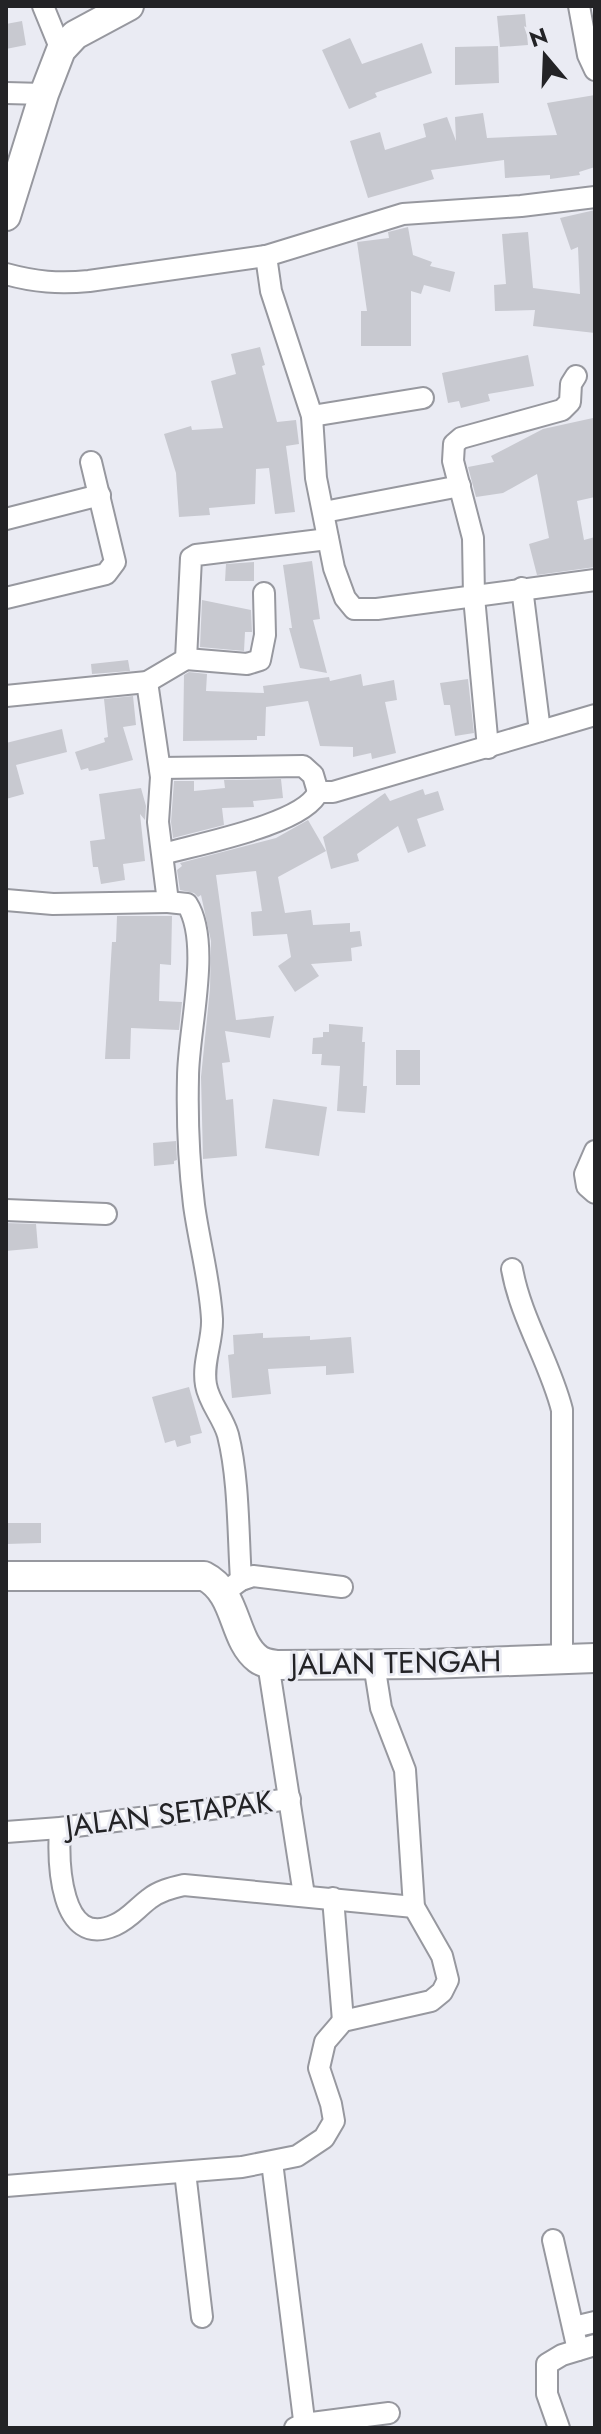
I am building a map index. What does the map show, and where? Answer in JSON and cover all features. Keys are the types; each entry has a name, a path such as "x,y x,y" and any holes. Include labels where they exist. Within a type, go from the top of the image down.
{"main road":[{"path":"6,216 61,50 75,35 123,7"},
{"path":"6,1576 204,1576 216,1583 232,1586"},
{"name":"JALAN TENGAH","path":"232,1586 250,1650 260,1660 276,1665 595,1658"}],"street":[{"path":"43,6 61,50"},
{"path":"579,6 588,55 595,70"},
{"path":"6,93 44,94"},
{"path":"6,274 40,283 60,284 266,256 403,214 521,206 595,197"},
{"path":"266,256 271,291 312,416 316,478 338,583 354,609 377,609 595,580"},
{"path":"488,748 474,597 473,538 453,461 454,444 461,438 562,410 570,402 571,384 576,376"},
{"path":"312,416 423,398"},
{"path":"6,598 106,574 115,562 91,462"},
{"path":"324,512 460,486"},
{"path":"6,519 100,495"},
{"path":"186,659 191,558 328,539"},
{"path":"522,588 540,731"},
{"path":"6,696 147,682 186,659 247,664 260,660 265,635 264,593"},
{"path":"147,682 160,768 158,808 168,902"},
{"path":"318,792 333,792 427,766 595,715"},
{"path":"160,768 303,766 313,775 318,792 315,800 292,816 163,854"},
{"path":"6,900 53,904 168,902 187,904 193,914 196,928 196,1003 188,1046 187,1080 194,1202 212,1318 205,1366 206,1386 212,1405 227,1431 232,1458 232,1586 253,1576 342,1587"},
{"path":"595,1151 585,1174 587,1186 595,1193"},
{"path":"6,1210 106,1214"},
{"path":"512,1269 562,1410 562,1659"},
{"name":"JALAN SETAPAK","path":"6,1832 290,1799 268,1663"},
{"path":"6,2186 185,2172 272,2162 297,2156 324,2138 334,2121 319,2068 325,2042 343,2021 431,2001 442,1992 448,1980 442,1956 414,1907 405,1770 381,1708 374,1664"},
{"path":"290,1799 304,1895"},
{"path":"60,1828 60,1870 68,1911 89,1927 102,1929 115,1925 158,1893 184,1885 414,1907"},
{"path":"333,1898 343,2021"},
{"path":"272,2162 301,2427 389,2413"},
{"path":"185,2172 202,2317"},
{"path":"553,2240 574,2327 586,2348 562,2355 547,2364 547,2394 559,2428"},
{"path":"574,2327 595,2322"}],"building":[{"path":"525,14 528,45 500,47 497,16"},
{"path":"22,21 26,45 6,49 6,24"},
{"path":"350,38 362,64 422,43 432,73 375,93 377,97 349,109 322,50"},
{"path":"498,46 499,83 455,85 455,47"},
{"path":"595,95 595,167 579,172 580,175 550,179 550,175 505,178 504,160 431,170 434,179 368,198 350,141 380,132 385,150 426,137 423,124 447,117 456,141 455,117 483,113 487,138 557,135 547,103"},
{"path":"595,210 595,333 533,326 535,310 495,311 494,285 506,284 502,234 528,232 533,288 580,294 578,247 571,250 560,218"},
{"path":"408,227 413,255 432,262 430,266 455,272 450,292 424,285 421,294 411,291 411,346 361,346 361,311 367,311 357,242 389,238 388,232"},
{"path":"260,347 277,422 296,420 299,444 286,446 295,512 275,514 269,468 256,469 255,504 209,508 210,515 179,517 176,473 164,434 191,426 192,430 223,428 211,381 236,374 231,354"},
{"path":"528,355 534,386 488,394 490,401 461,408 459,401 448,403 442,373"},
{"path":"593,418 595,497 577,501 584,540 595,537 595,567 537,575 529,544 549,538 537,474 503,493 476,497 468,467 494,462 491,456 543,429"},
{"path":"312,561 320,619 313,620 327,673 300,668 289,628 292,628 283,565"},
{"path":"254,562 254,581 225,581 226,564"},
{"path":"202,600 251,610 252,632 245,632 244,651 200,647"},
{"path":"128,660 130,671 92,674 91,664"},
{"path":"189,672 207,674 206,691 264,693 263,686 329,677 330,681 361,674 363,686 394,680 397,700 385,702 396,753 372,759 371,753 353,757 353,747 320,746 308,701 266,707 265,736 257,736 257,740 183,741 184,675"},
{"path":"468,679 474,733 455,736 450,705 444,705 440,683"},
{"path":"133,696 136,725 123,727 133,760 96,770 81,770 75,752 105,742 104,738 108,737 104,699"},
{"path":"62,729 67,752 16,765 24,794 6,799 6,743"},
{"path":"281,779 283,798 253,801 254,807 222,808 224,825 173,838 174,781 194,781 194,791 225,788 224,780"},
{"path":"141,788 146,806 145,820 140,814 145,861 123,864 125,880 101,884 98,867 93,867 90,841 105,839 99,794"},
{"path":"423,789 425,795 438,791 444,810 417,819 426,846 408,853 398,826 357,854 359,861 331,869 323,837 385,793 390,801"},
{"path":"308,820 326,851 278,877 285,913 311,910 313,925 350,923 350,932 360,931 362,946 351,948 352,961 311,964 319,976 295,992 278,966 291,957 287,934 253,936 251,912 262,911 256,871 216,875 236,1020 274,1016 270,1038 225,1031 230,1062 222,1063 226,1100 233,1099 237,1156 203,1159 201,1077 210,989 211,941 201,895 198,897 180,890 177,870 182,866 180,863 276,838"},
{"path":"117,916 172,916 171,965 160,964 159,1001 182,1002 179,1030 131,1028 130,1059 105,1059 112,942 116,942"},
{"path":"329,1024 363,1027 363,1086 367,1086 365,1113 337,1111 340,1066 321,1065 322,1054 312,1054 313,1038 323,1037 323,1032 329,1032"},
{"path":"396,1050 420,1050 420,1085 396,1085"},
{"path":"273,1099 327,1107 319,1156 265,1148"},
{"path":"176,1141 177,1160 174,1164 154,1166 153,1143"},
{"path":"6,1223 36,1224 38,1248 6,1251"},
{"path":"263,1333 263,1338 310,1336 310,1340 351,1337 354,1373 326,1375 326,1366 268,1369 271,1394 232,1398 228,1355 234,1354 233,1335"},
{"path":"189,1387 202,1433 190,1436 191,1443 177,1447 175,1440 165,1443 152,1397"},
{"path":"6,1523 41,1523 41,1543 6,1544"}]}
